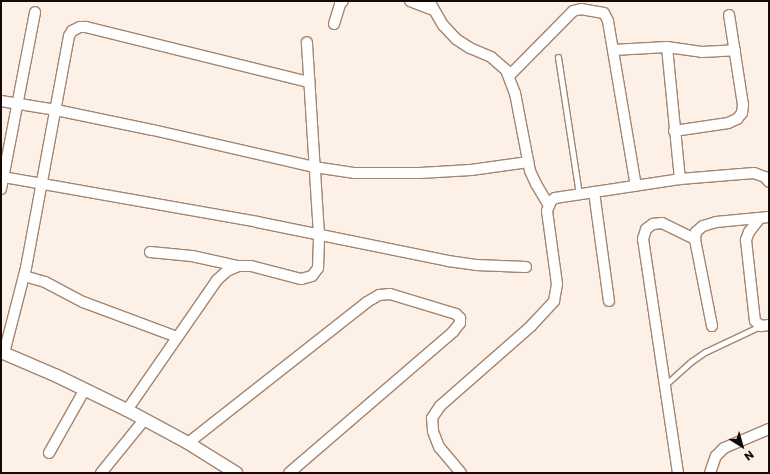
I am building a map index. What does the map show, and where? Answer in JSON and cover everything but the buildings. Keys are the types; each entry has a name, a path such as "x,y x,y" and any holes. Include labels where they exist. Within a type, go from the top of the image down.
{"street":[{"path":"334,24 340,4 343,1"},
{"path":"410,1 432,5 443,25 456,39 500,63 509,76 516,94 528,162 533,178 548,204 547,211 558,284 554,301 530,326 440,406 432,418 433,431 439,447 461,473"},
{"path":"509,76 577,9 604,13 607,16 636,186"},
{"path":"1,189 35,12"},
{"path":"674,131 728,124 737,119 742,112 743,105 729,15"},
{"path":"236,473 188,443 127,410 85,389 2,352 24,276 72,31 80,27 309,82"},
{"path":"150,252 192,256 238,266 251,266 294,278 308,278 315,273 319,264 319,235 307,42"},
{"path":"613,50 667,47 702,52 734,50"},
{"path":"667,47 674,131 680,179"},
{"path":"1,101 56,110 314,167 354,173 420,173 471,170 528,162"},
{"path":"548,204 555,198 680,179 754,172 765,177 769,182"},
{"path":"3,177 213,214 448,262 476,265 526,267"},
{"path":"594,192 609,301"},
{"path":"712,326 695,239 696,232 703,226 716,222 764,217"},
{"path":"764,217 749,232 746,240 755,320 765,325"},
{"path":"678,473 643,239 646,229 653,224 662,223 695,239"},
{"path":"127,410 217,280 227,271 238,266"},
{"path":"24,276 46,282 83,302 176,338"},
{"path":"188,443 367,302 379,295 390,294 456,314 460,318 460,323 453,332 289,473"},
{"path":"49,453 85,389"},
{"path":"101,473 144,420"},
{"path":"710,473 716,456 724,448 769,429"}],"lane":[{"path":"558,57 579,194"},
{"path":"665,385 692,361 705,352 765,325"}]}
